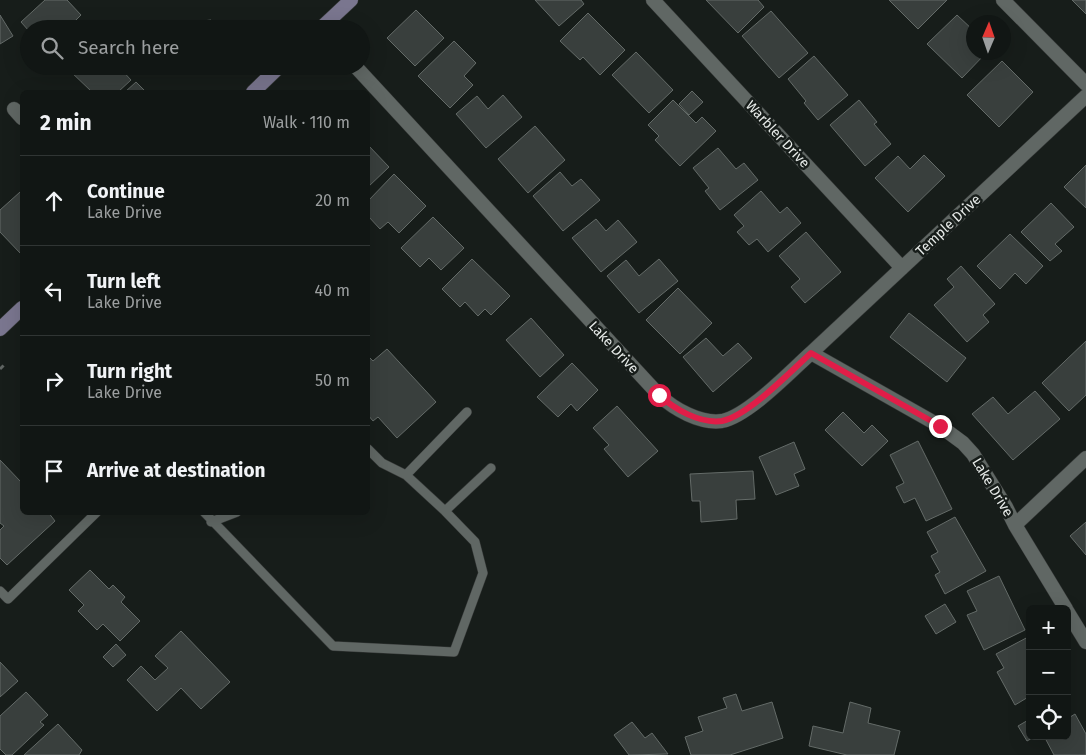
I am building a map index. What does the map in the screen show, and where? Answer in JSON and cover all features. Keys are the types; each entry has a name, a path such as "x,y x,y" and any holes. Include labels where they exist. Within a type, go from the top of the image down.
{"main road":[{"path":"329,20 350,0"},
{"path":"255,90 271,75"},
{"path":"0,329 20,310"}],"street":[{"name":"Warbler Drive","path":"653,0 902,268"},
{"path":"1003,0 1086,84"},
{"name":"Lake Drive","path":"363,75 672,407 698,418 722,421 746,411 811,353 940,426 963,443 973,454 1006,507 1063,605"},
{"name":"Temple Drive","path":"811,353 1086,96"},
{"path":"1015,525 1086,458"},
{"name":"Lake Drive","path":"1071,618 1086,642"}],"lane":[{"path":"406,475 467,412"},
{"path":"206,515 333,646 454,652 483,573 475,542 406,475 382,463 370,451"},
{"path":"445,511 491,468"},
{"path":"0,591 8,599 95,515"},
{"path":"212,522 230,515"}],"path":[{"path":"0,369 5,364"}],"building":[{"path":"45,0 67,0 81,15 76,20 23,20"},
{"path":"535,0 581,0 584,4 559,26"},
{"path":"706,0 758,0 764,7 738,33"},
{"path":"889,0 947,0 918,29"},
{"path":"1072,0 1086,0 1086,14"},
{"path":"416,10 444,38 415,66 387,38"},
{"path":"771,11 808,53 779,78 742,36"},
{"path":"588,13 625,50 600,75 583,57 580,60 560,41"},
{"path":"0,15 13,36 0,44"},
{"path":"957,15 966,23 966,60 979,60 962,78 927,44"},
{"path":"454,41 476,63 464,76 473,85 450,108 418,76"},
{"path":"636,52 673,90 649,113 612,75"},
{"path":"814,56 848,95 818,120 804,103 806,101 788,79"},
{"path":"1002,61 1033,92 999,127 967,95"},
{"path":"74,75 126,75 131,80 120,90 90,90"},
{"path":"136,82 144,90 127,90"},
{"path":"692,91 703,102 689,115 679,104"},
{"path":"503,95 522,117 486,148 456,114 477,96 488,109"},
{"path":"673,100 696,123 702,117 716,131 680,166 655,140 659,136 648,125"},
{"path":"859,100 877,122 874,124 891,144 865,166 830,125"},
{"path":"535,126 565,160 528,193 498,159"},
{"path":"370,147 389,167 370,185"},
{"path":"718,148 736,169 744,163 758,180 720,210 705,191 709,188 693,168"},
{"path":"924,155 945,176 908,212 875,178 898,156 910,169"},
{"path":"1086,165 1086,208 1064,187"},
{"path":"560,172 572,186 581,179 600,200 563,231 533,196"},
{"path":"394,174 426,206 399,233 388,222 380,229 370,218 370,199"},
{"path":"761,191 780,213 787,207 801,223 768,252 757,239 749,245 737,232 744,226 734,215"},
{"path":"20,192 20,253 0,232 0,210"},
{"path":"1051,203 1074,227 1055,244 1062,251 1050,261 1021,232"},
{"path":"433,217 464,248 441,270 429,258 420,267 401,248"},
{"path":"596,219 606,231 618,220 637,242 601,272 572,238"},
{"path":"806,232 841,272 805,303 791,287 800,279 779,256"},
{"path":"1010,234 1043,266 1026,284 1015,273 1000,289 977,266"},
{"path":"472,259 510,296 491,315 485,309 478,316 465,302 460,307 442,289"},
{"path":"659,259 678,281 639,313 607,276 626,260 639,276"},
{"path":"961,266 995,304 983,315 989,322 967,342 934,305 954,287 947,279"},
{"path":"678,288 712,323 680,354 646,320"},
{"path":"909,313 966,358 947,382 890,337"},
{"path":"531,318 564,355 540,377 506,340"},
{"path":"706,338 723,356 738,343 752,358 713,392 683,357"},
{"path":"1086,341 1086,395 1069,411 1042,383"},
{"path":"387,349 436,402 397,438 378,417 373,421 370,417 370,358 373,361"},
{"path":"572,363 598,390 577,411 571,404 558,417 537,397"},
{"path":"1035,391 1060,419 1013,460 972,414 993,397 1008,414"},
{"path":"617,406 658,451 628,477 604,449 609,445 593,428"},
{"path":"843,412 864,433 872,425 888,441 862,466 825,430"},
{"path":"918,441 952,509 926,521 915,498 904,503 896,487 904,483 890,455"},
{"path":"794,442 805,469 794,474 799,486 776,495 759,457"},
{"path":"0,460 20,481 20,515 50,515 55,521 7,565 0,558 0,530 4,526 0,523"},
{"path":"753,471 755,499 736,500 737,519 701,522 700,501 692,501 690,474"},
{"path":"955,517 986,571 945,594 935,575 940,572 931,556 938,552 927,532"},
{"path":"1086,522 1086,555 1070,536"},
{"path":"90,570 109,589 113,585 125,597 121,602 140,621 120,641 103,624 97,630 78,611 84,605 69,590"},
{"path":"999,576 1025,630 984,650 967,615 977,611 967,591"},
{"path":"945,604 956,622 936,634 925,616"},
{"path":"181,631 230,682 201,709 181,688 157,711 127,680 141,666 155,680 168,668 155,656"},
{"path":"1026,638 1026,698 1015,705 997,672 1004,668 996,654"},
{"path":"116,644 126,655 113,667 103,657"},
{"path":"0,662 18,681 0,697"},
{"path":"26,692 48,715 40,722 44,725 12,755 6,755 0,749 0,716"},
{"path":"736,694 742,711 772,702 783,738 730,755 691,755 685,737 703,731 698,717 727,708 723,698"},
{"path":"850,702 871,708 868,723 900,731 894,755 847,755 809,746 813,726 843,733"},
{"path":"1075,714 1086,734 1086,755 1054,755 1046,740 1071,740 1071,716"},
{"path":"1026,721 1026,739 1018,726"},
{"path":"632,722 645,738 652,733 668,754 629,755 614,735"},
{"path":"58,724 82,750 79,755 24,755"}],"route":[{"path":"659,395 672,407 698,418 722,421 746,411 811,353 940,426"}]}
